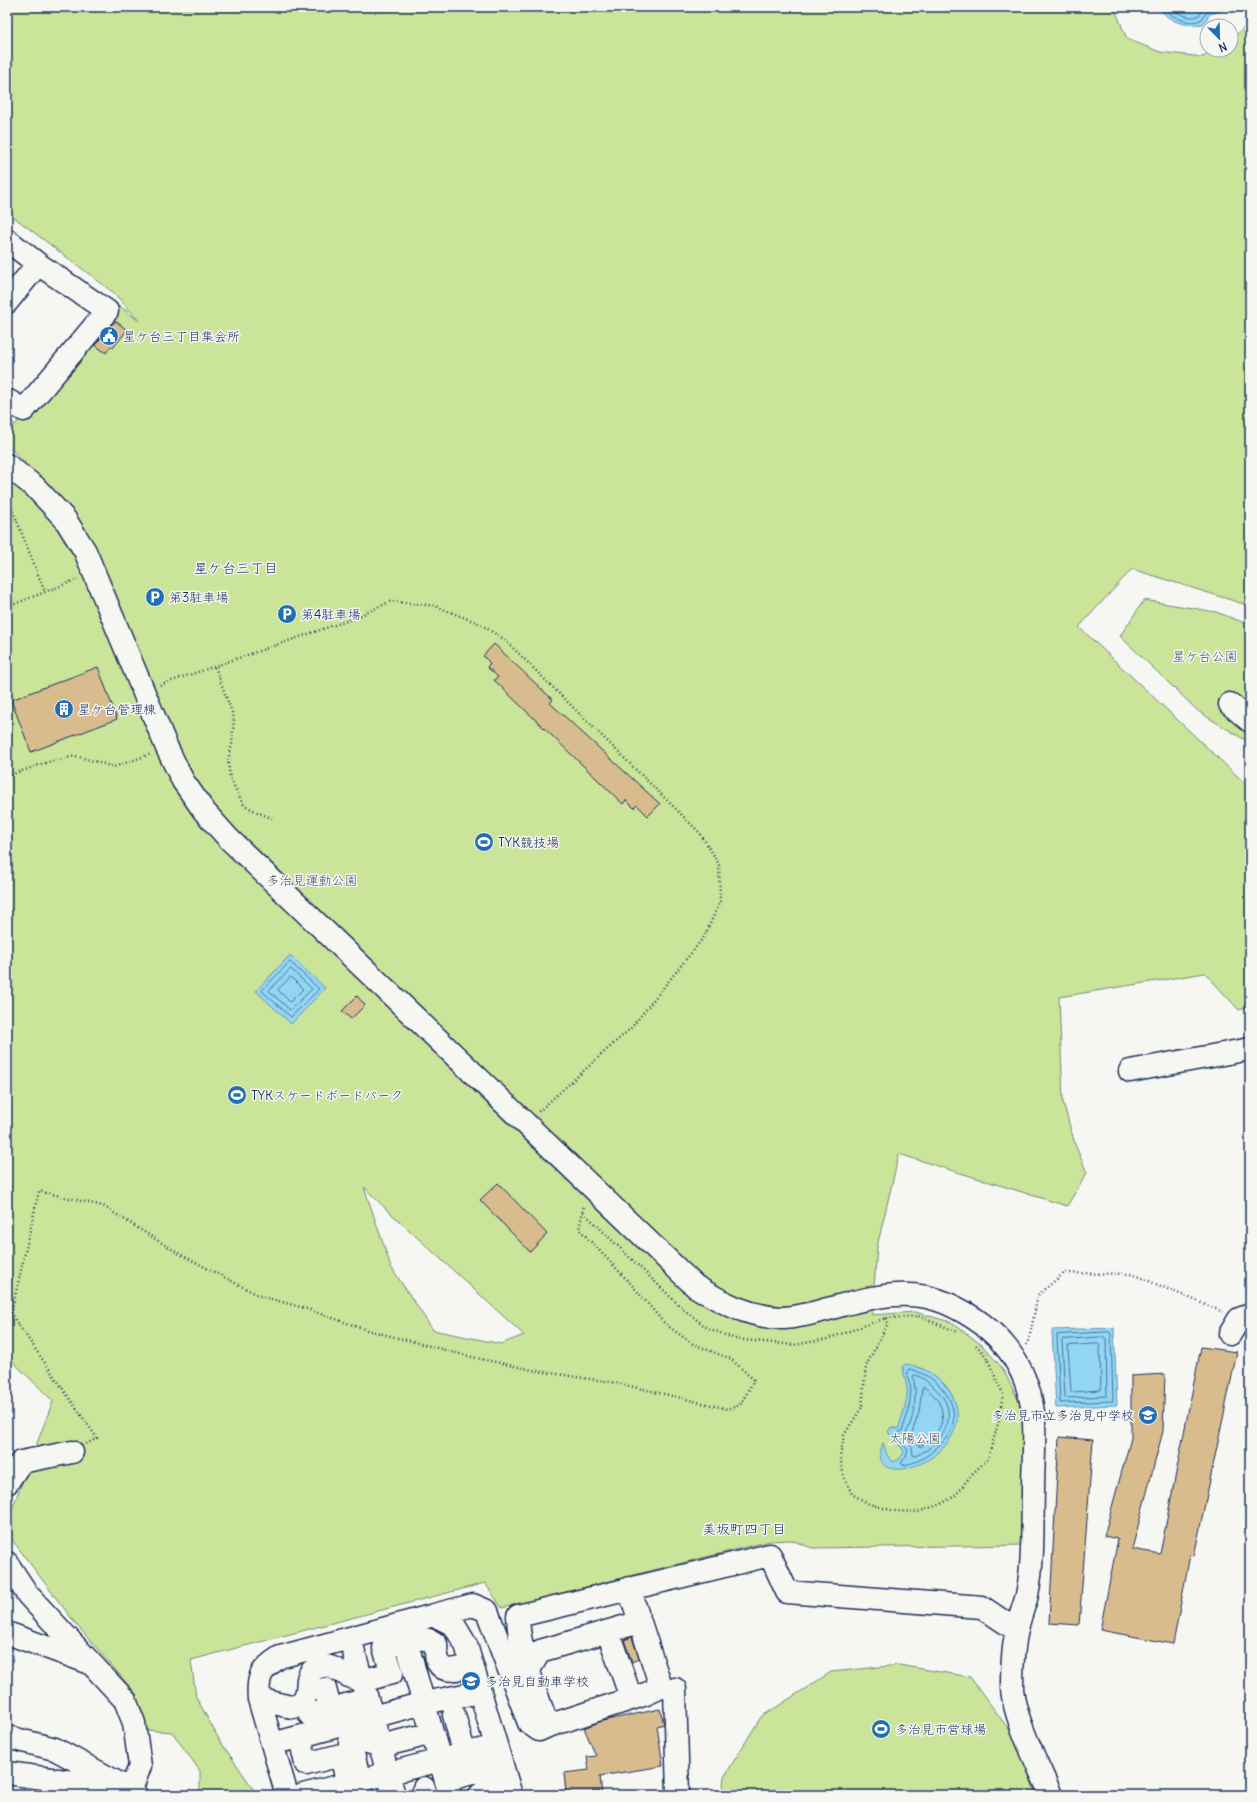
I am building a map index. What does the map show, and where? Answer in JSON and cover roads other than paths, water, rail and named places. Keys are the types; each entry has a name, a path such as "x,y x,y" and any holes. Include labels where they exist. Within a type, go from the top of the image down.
{"street":[{"path":"7,240 38,264 107,311 24,410 7,400"},
{"path":"7,302 38,264"},
{"path":"7,465 35,487 65,519 85,550 166,748 183,781 204,811 229,840 695,1286 727,1305 758,1315 783,1318 812,1314 862,1299 885,1295 922,1296 946,1303 973,1318 999,1337 1015,1359 1026,1382 1034,1422 1032,1538 1027,1594 1016,1630 1012,1688 1020,1722 1051,1795"},
{"path":"1230,704 1250,721"},
{"path":"1130,1071 1250,1049"},
{"path":"7,1483 21,1462 72,1452"},
{"path":"548,1726 526,1660 518,1627 518,1616 770,1555 787,1592 982,1607 1016,1630"},
{"path":"7,1563 28,1595"},
{"path":"7,1577 28,1595 95,1665 125,1700 134,1723 140,1766 134,1792"},
{"path":"272,1744 300,1736 367,1699 392,1673 384,1648 404,1632 434,1615 472,1605 487,1611 529,1723 539,1730 646,1694 661,1686 629,1588"},
{"path":"434,1615 454,1625 466,1645 504,1773"},
{"path":"526,1660 540,1651 608,1632 639,1619"},
{"path":"526,1660 639,1619"},
{"path":"404,1632 424,1703 440,1775"},
{"path":"287,1795 259,1698 258,1683 266,1666 280,1657 350,1638 404,1632 420,1638 429,1638 436,1644 436,1659 440,1666 452,1671 472,1665"},
{"path":"608,1632 631,1698"},
{"path":"7,1633 95,1665"},
{"path":"350,1638 394,1795"},
{"path":"259,1698 271,1701 281,1706 293,1707 304,1700 308,1689 308,1678 313,1671 324,1666 338,1669 349,1677 367,1699"},
{"path":"675,1688 678,1795"},
{"path":"310,1715 328,1699 367,1699 424,1703 480,1692"},
{"path":"461,1722 472,1777 486,1791 504,1773"},
{"path":"345,1787 350,1742 357,1740 381,1746 416,1731 440,1775"},
{"path":"300,1736 306,1764 340,1755 345,1787"},
{"path":"7,1737 55,1749 134,1792"},
{"path":"7,1773 134,1792"},
{"path":"303,1795 345,1787 388,1774 472,1777 504,1773"}],"water":[{"path":"1158,7 1235,7 1210,14 1207,18 1199,18 1199,25 1196,25 1184,24 1172,20"},
{"path":"290,955 325,988 291,1024 256,991"},
{"path":"1114,1328 1117,1405 1056,1408 1052,1330"},
{"path":"906,1364 933,1374 943,1383 952,1395 957,1417 952,1437 938,1452 921,1463 904,1469 889,1468 881,1460 883,1443 887,1455 893,1462 900,1458 904,1451 888,1432 891,1427 898,1429 907,1399 907,1388 903,1372 903,1366"}],"place":[{"name":"星ケ台三丁目集会所","path":"109,336"},
{"name":"第3駐車場","path":"155,597"},
{"name":"第4駐車場","path":"287,614"},
{"name":"星ケ台管理棟","path":"64,709"},
{"name":"TYK競技場","path":"484,842"},
{"name":"TYKスケードボードパーク","path":"237,1095"},
{"name":"多治見市立多治見中学校","path":"1148,1415"},
{"name":"多治見自動車学校","path":"471,1681"},
{"name":"多治見市営球場","path":"881,1729"}],"district":[{"name":"星ケ台三丁目","path":"236,568"},
{"name":"美坂町四丁目","path":"744,1529"}],"park label":[{"name":"星ケ台公園","path":"1205,656"},
{"name":"多治見運動公園","path":"312,880"},
{"name":"太陽公園","path":"915,1438"}]}
